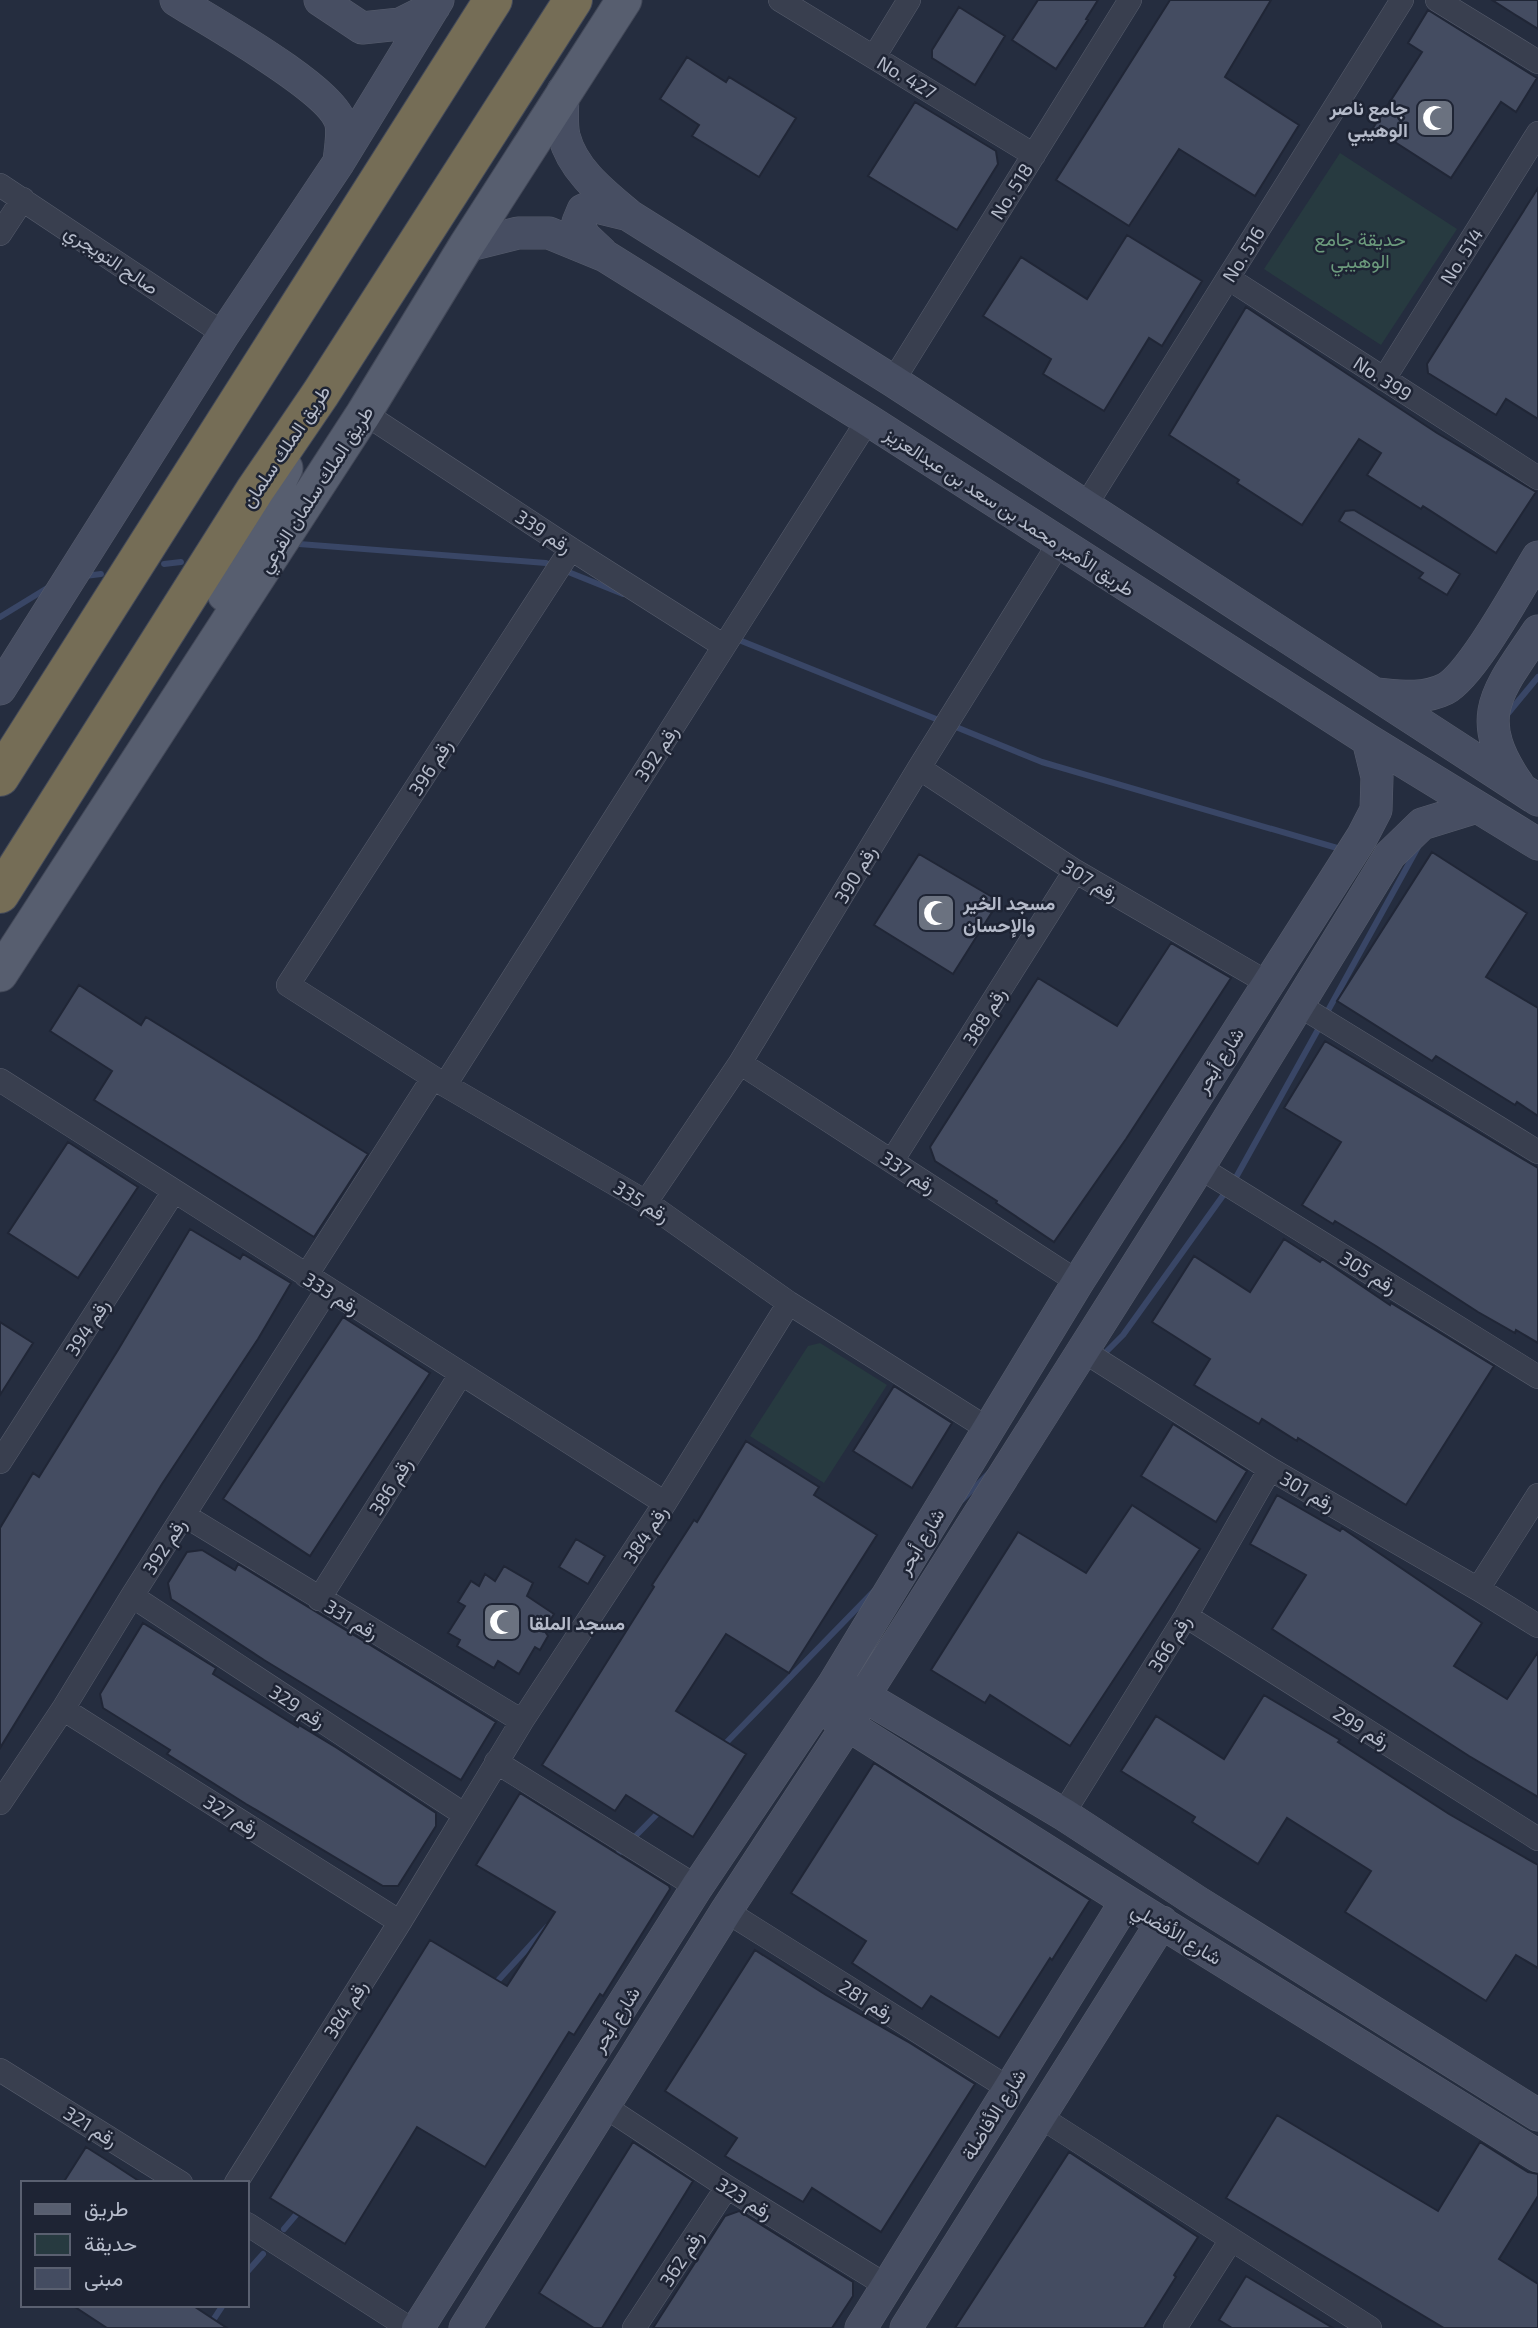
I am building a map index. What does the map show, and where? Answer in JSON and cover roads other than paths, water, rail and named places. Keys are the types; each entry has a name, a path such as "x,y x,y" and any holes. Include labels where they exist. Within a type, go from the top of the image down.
{"highway":[{"path":"0,777 494,0"},
{"name":"طريق الملك سلمان","path":"0,894 255,489 321,393 573,0"}],"main road":[{"name":"طريق الملك سلمان الفرعي","path":"0,974 365,414 466,246 624,0"},
{"path":"165,721 321,393"}],"street":[{"path":"176,0 307,83 330,106 341,123 339,162"},
{"path":"320,0 362,27 400,24 436,3"},
{"name":"No. 427","path":"780,0 1034,155"},
{"path":"874,57 909,0"},
{"name":"No. 518","path":"892,381 1130,0"},
{"name":"No. 516","path":"1084,508 1402,0"},
{"path":"1437,0 1538,62"},
{"path":"0,689 224,334 339,162 436,3"},
{"path":"563,92 564,134 572,153 592,184 630,216 892,381 1530,796"},
{"name":"No. 514","path":"1384,379 1538,133"},
{"name":"صالح التويجري","path":"0,185 224,334"},
{"path":"0,234 23,199"},
{"path":"605,256 584,236 578,222 583,210 592,206 630,216"},
{"name":"طريق الأمير محمد بن سعد بن عبدالعزيز","path":"466,246 518,233 549,233 605,256 868,420 1368,740 1538,844"},
{"name":"No. 399","path":"1228,278 1538,478"},
{"name":"رقم 339","path":"365,414 724,646"},
{"name":"رقم 392","path":"306,1276 439,1081 724,646 868,420"},
{"name":"رقم 390","path":"646,1202 740,1063 1059,543"},
{"name":"رقم 396","path":"288,985 571,549"},
{"path":"1376,694 1426,696 1447,688 1475,658 1538,558"},
{"path":"1530,796 1502,760 1492,733 1494,709 1502,685 1538,631"},
{"path":"1488,638 1485,652 1490,662 1511,663 1520,657"},
{"name":"شارع أبحر","path":"418,2328 697,1887 826,1695 1078,1282 1362,837 1376,810 1377,777 1368,740"},
{"name":"رقم 307","path":"919,768 1075,871 1268,982"},
{"name":"شارع أبحر","path":"465,2328 726,1911 847,1726 1199,1167 1390,855 1422,824 1477,807"},
{"path":"1362,837 1390,855"},
{"name":"رقم 388","path":"892,1161 1075,871"},
{"name":"رقم 335","path":"288,985 439,1081 646,1202 789,1303 988,1429"},
{"path":"1297,1004 1538,1153"},
{"name":"رقم 337","path":"740,1063 1078,1282"},
{"name":"رقم 333","path":"0,1080 665,1503"},
{"name":"رقم 305","path":"1199,1167 1538,1377"},
{"name":"رقم 394","path":"0,1462 174,1191"},
{"name":"رقم 392","path":"2,1797 63,1709 327,1290"},
{"name":"رقم 384","path":"237,2181 400,1922 496,1762 665,1503 789,1303"},
{"name":"رقم 301","path":"1082,1350 1269,1469 1538,1626"},
{"name":"رقم 386","path":"319,1599 461,1374"},
{"name":"رقم 366","path":"1063,1814 1186,1616 1269,1469"},
{"path":"1478,1589 1538,1494"},
{"name":"رقم 331","path":"184,1515 522,1721"},
{"name":"رقم 329","path":"132,1596 465,1815"},
{"name":"رقم 299","path":"1186,1616 1538,1839"},
{"name":"شارع الأفضلي","path":"826,1695 864,1696 1063,1814 1538,2115"},
{"name":"شارع الأفضلي","path":"826,1695 847,1726 1538,2155"},
{"name":"رقم 327","path":"63,1709 400,1922"},
{"path":"496,1762 697,1887"},
{"name":"شارع الأفاضلة","path":"860,2328 1126,1901"},
{"name":"رقم 281","path":"726,1911 1008,2088"},
{"name":"شارع الأفاضلة","path":"906,2328 1162,1922"},
{"name":"رقم 321","path":"0,2070 178,2181"},
{"name":"رقم 323","path":"604,2106 727,2187 887,2286"},
{"path":"1039,2116 1370,2328"},
{"name":"رقم 362","path":"640,2326 727,2187"},
{"path":"248,2225 409,2328"},
{"path":"1175,2328 1231,2240"}],"waterway":[{"path":"299,544 546,563 623,594"},
{"path":"164,564 181,562"},
{"path":"85,576 101,574"},
{"path":"0,617 49,587"},
{"path":"734,638 941,721"},
{"path":"1505,717 1538,677"},
{"path":"951,725 1042,762 1344,850"},
{"path":"1325,1016 1418,847"},
{"path":"1234,1181 1320,1026"},
{"path":"1101,1357 1123,1335 1227,1190"},
{"path":"962,1500 989,1473"},
{"path":"723,1746 874,1591"},
{"path":"613,1859 662,1809"},
{"path":"493,1986 547,1927"},
{"path":"284,2229 301,2209"},
{"path":"248,2271 263,2254"},
{"path":"208,2328 222,2307"}],"place":[{"name":"جامع ناصر الوهيبي","path":"1435,118"},
{"name":"مسجد الخير والإحسان","path":"936,913"},
{"name":"مسجد الملقا","path":"502,1622"}],"park label":[{"name":"حديقة جامع الوهيبي","path":"1360,249"}]}
